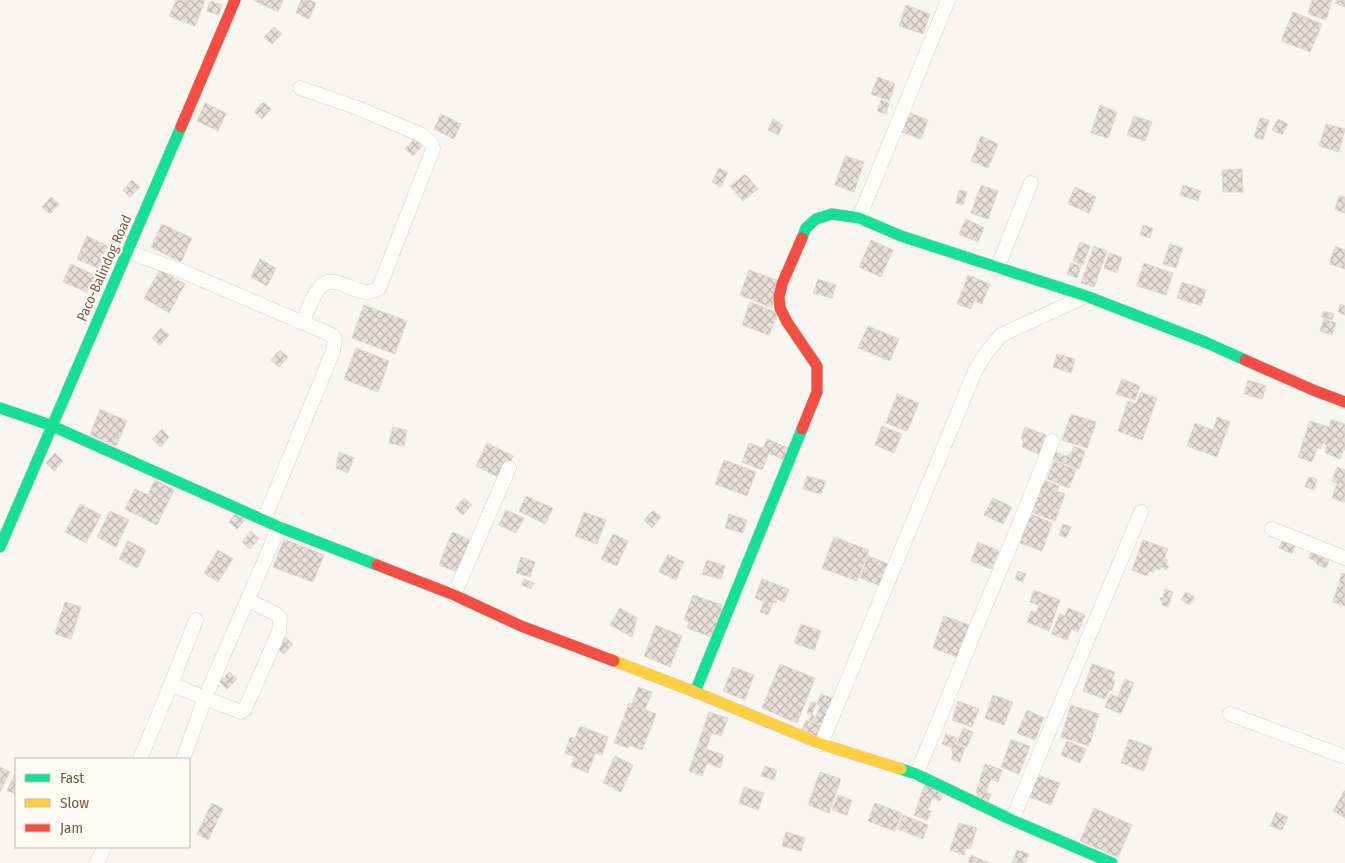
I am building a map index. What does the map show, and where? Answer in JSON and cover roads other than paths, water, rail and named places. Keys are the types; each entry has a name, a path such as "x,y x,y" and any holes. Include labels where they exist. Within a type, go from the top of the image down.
{"street":[{"name":"Paco-Balindog Road","path":"0,547 50,425 191,106 234,0"},
{"path":"859,218 948,0"},
{"path":"300,88 355,107 422,135 432,144 433,149 379,288 374,292 364,292 337,282 330,281 324,283 319,288 302,322"},
{"path":"997,268 1031,183"},
{"path":"695,692 817,392 817,366 787,322 780,308 779,297 782,284 806,228 816,219 832,214 859,218 901,236 1086,296 1205,342 1313,390 1345,402"},
{"path":"128,252 180,270 332,335 335,339 264,520"},
{"path":"821,744 980,363 1001,335 1086,296"},
{"path":"0,408 50,425 279,527 454,595 521,626 695,692 821,744 916,774 1012,820 1112,863"},
{"path":"916,774 944,711 1052,441"},
{"path":"454,595 509,468"},
{"path":"1012,820 1141,512"},
{"path":"183,758 205,698 279,527"},
{"path":"1272,529 1345,558"},
{"path":"171,684 243,712 279,632 280,618 276,614 248,600"},
{"path":"140,758 196,620"},
{"path":"1230,714 1345,757"},
{"path":"97,863 104,848"}]}
